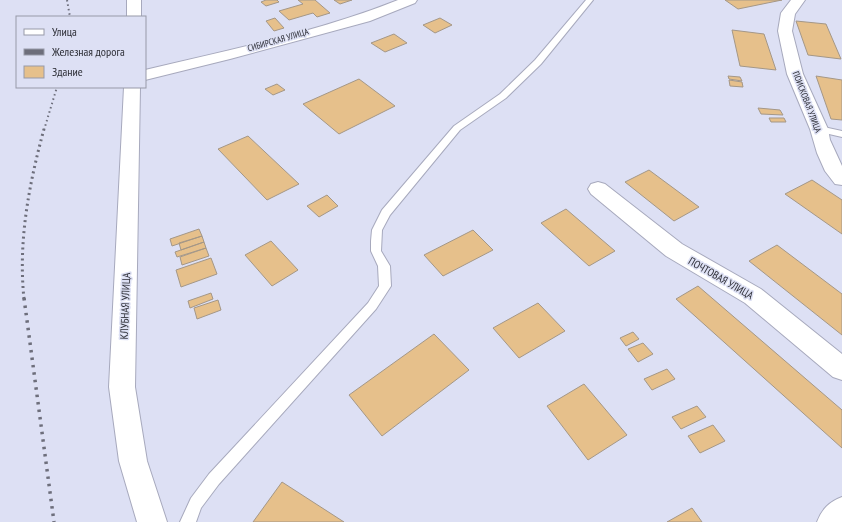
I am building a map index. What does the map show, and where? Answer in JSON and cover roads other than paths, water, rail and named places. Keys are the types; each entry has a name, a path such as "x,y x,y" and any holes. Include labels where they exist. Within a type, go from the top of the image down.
{"street":[{"path":"134,0 134,16"},
{"name":"СИБИРСКАЯ УЛИЦА","path":"146,75 225,56 365,18 410,0"},
{"name":"ПОИСКОВАЯ УЛИЦА","path":"801,0 788,13 785,31 795,74 819,129 826,153 835,171 842,178"},
{"name":"КЛУБНАЯ УЛИЦА","path":"132,88 122,387 133,461 152,522"},
{"name":"ПОЧТОВАЯ УЛИЦА","path":"598,189 674,250 754,296 842,369"},
{"path":"832,522 842,512"}],"lane":[{"path":"188,522 196,503 214,479 367,312 380,295 385,286 386,277 384,266 376,252 376,241 377,230 386,213 457,128 503,96 538,62 590,0"},
{"path":"819,129 842,134"}],"railway":[{"path":"67,0 70,16"},
{"path":"44,130 57,88"},
{"path":"24,299 22,256 26,213 29,192 44,129"},
{"path":"24,298 54,522"}]}
